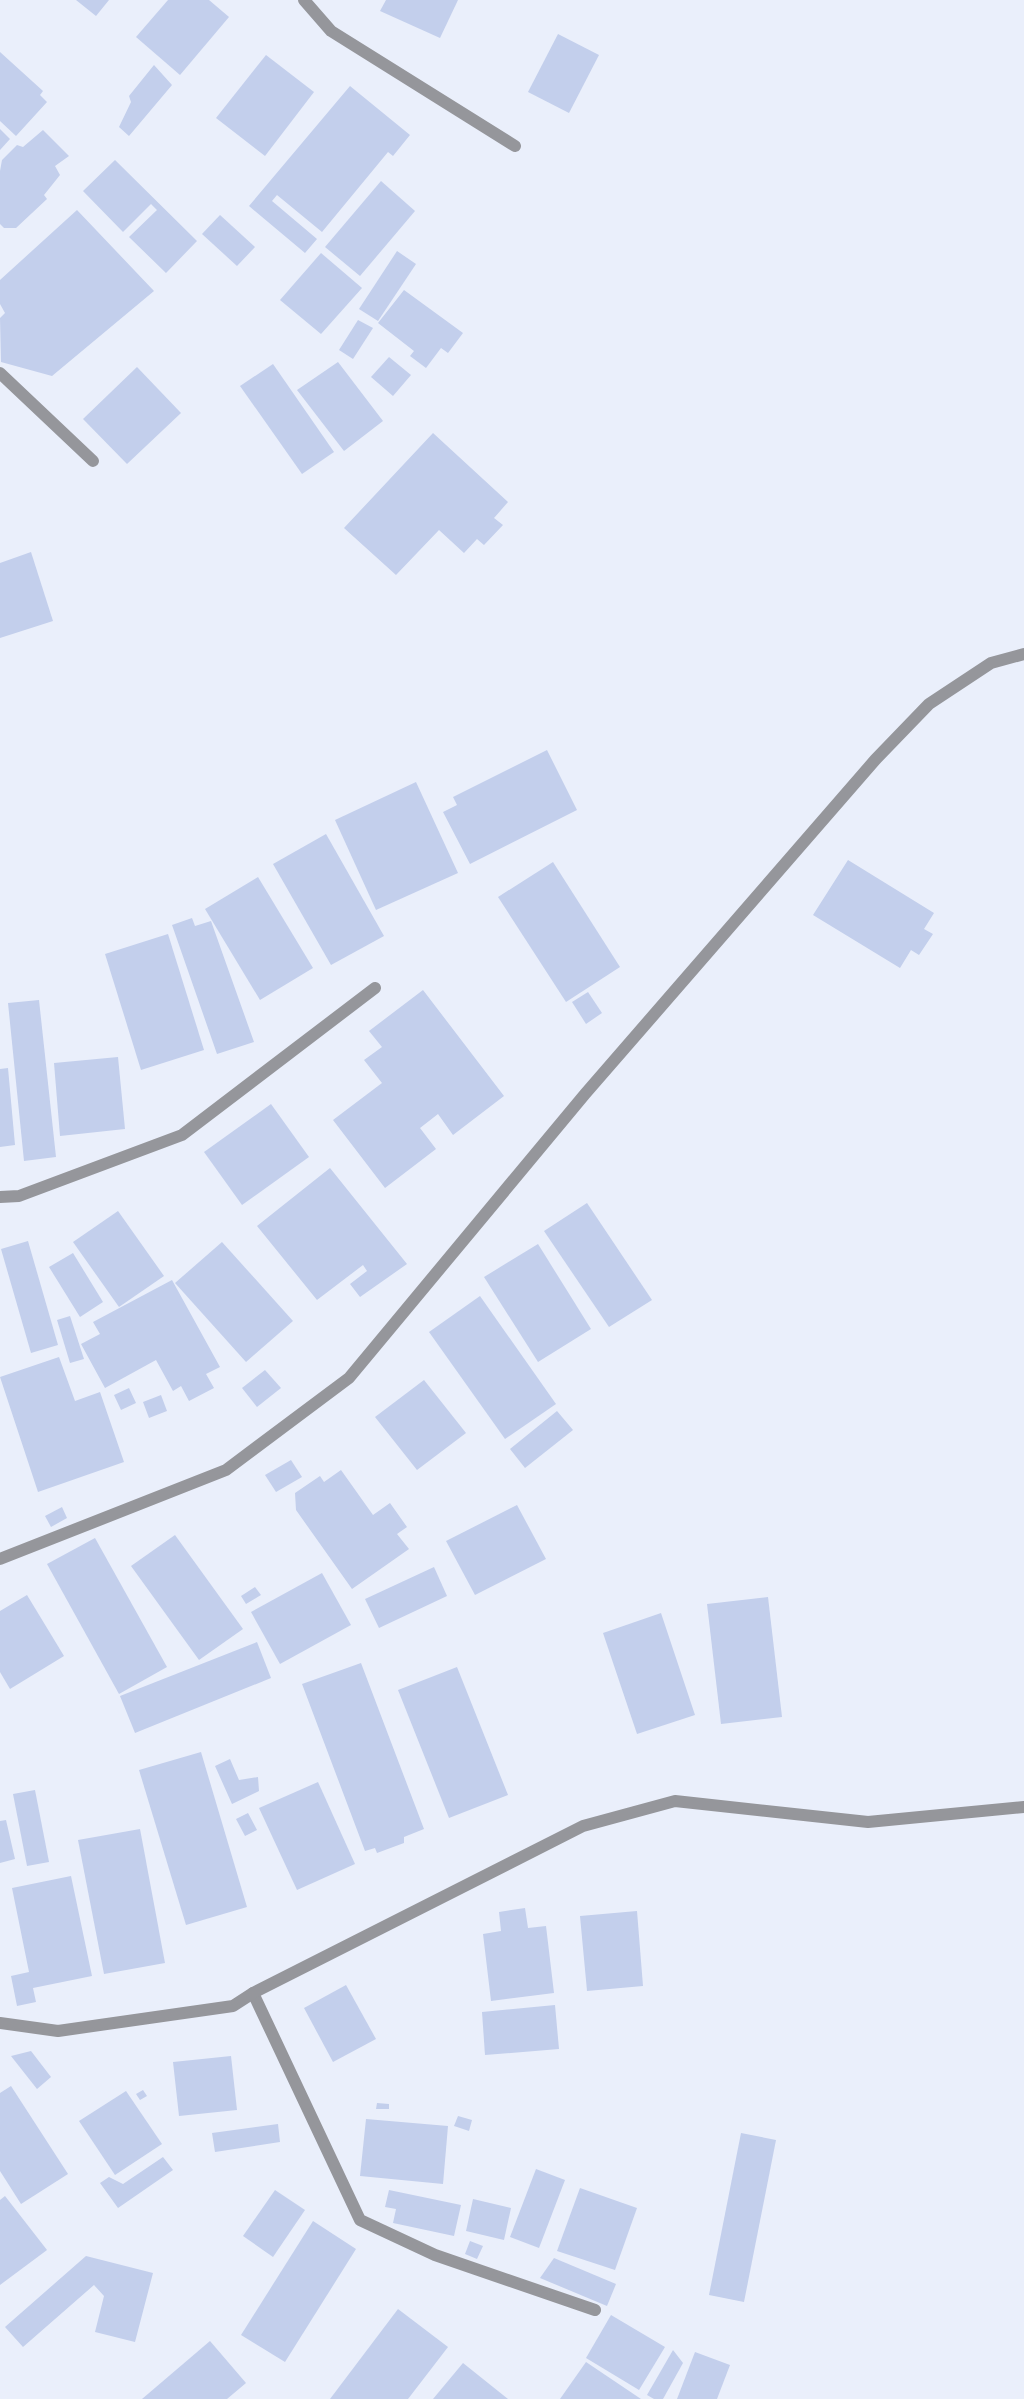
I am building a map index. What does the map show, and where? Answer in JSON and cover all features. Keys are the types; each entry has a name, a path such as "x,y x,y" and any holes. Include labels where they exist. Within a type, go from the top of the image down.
{"street":[{"path":"304,0 331,30 515,146"},
{"path":"0,373 93,461"},
{"path":"0,1559 226,1470 349,1378 585,1094 875,760 929,704 991,663 1024,654"},
{"path":"0,1197 19,1196 182,1135 375,988"},
{"path":"0,2023 58,2032 234,2006 253,1993 583,1826 675,1801 868,1822 1024,1807"},
{"path":"253,1993 360,2220 435,2255 595,2310"}],"building":[{"path":"76,0 109,0 96,16"},
{"path":"168,0 209,0 229,17 180,75 136,37"},
{"path":"386,0 458,0 440,38 380,11"},
{"path":"558,34 599,55 569,113 528,92"},
{"path":"0,52 43,91 40,95 47,102 16,136 0,121"},
{"path":"266,55 314,92 265,156 216,118"},
{"path":"154,65 172,85 129,136 119,127 131,102 129,96"},
{"path":"350,86 410,135 393,156 388,152 322,232 277,195 272,201 317,239 305,253 249,206"},
{"path":"0,129 10,139 0,150"},
{"path":"43,130 69,156 55,166 60,175 44,195 47,199 16,228 4,228 0,224 0,171 2,160 17,145 23,147"},
{"path":"115,160 197,241 166,273 129,237 157,210 151,204 123,232 83,191"},
{"path":"381,181 415,211 360,276 325,247"},
{"path":"77,210 154,291 52,376 1,362 0,318 5,313 0,304 0,280"},
{"path":"220,215 255,247 237,266 202,234"},
{"path":"397,251 416,264 378,321 359,309"},
{"path":"321,253 362,288 321,334 280,300"},
{"path":"404,290 463,333 448,353 441,348 426,368 410,356 414,351 378,323"},
{"path":"358,320 373,328 353,359 339,350"},
{"path":"389,357 411,375 393,396 371,377"},
{"path":"338,362 383,421 344,451 297,390"},
{"path":"273,364 334,452 302,474 240,386"},
{"path":"137,367 181,413 127,464 83,419"},
{"path":"433,433 508,502 494,518 503,525 484,545 477,539 464,553 439,530 396,575 344,528"},
{"path":"31,552 53,621 0,638 0,563"},
{"path":"547,750 577,810 470,864 443,812 457,805 453,797"},
{"path":"416,782 458,873 376,910 335,820"},
{"path":"326,834 384,936 331,965 273,864"},
{"path":"848,860 934,913 924,929 933,934 919,955 911,950 900,968 813,915"},
{"path":"553,862 620,967 566,1002 498,897"},
{"path":"258,877 313,968 260,1000 205,909"},
{"path":"192,918 195,926 211,921 254,1042 217,1054 172,925"},
{"path":"168,934 204,1050 141,1070 105,954"},
{"path":"423,990 504,1096 453,1135 438,1114 420,1128 436,1149 385,1188 333,1120 382,1083 364,1060 382,1047 369,1031"},
{"path":"588,992 602,1013 586,1024 572,1002"},
{"path":"39,1000 56,1157 24,1161 8,1003"},
{"path":"118,1057 125,1129 60,1136 54,1063"},
{"path":"8,1068 15,1145 0,1147 0,1069"},
{"path":"271,1104 309,1157 242,1205 204,1152"},
{"path":"330,1168 407,1264 360,1297 350,1284 367,1271 363,1265 317,1300 257,1226"},
{"path":"587,1203 652,1300 609,1327 544,1231"},
{"path":"118,1211 164,1276 119,1307 73,1242"},
{"path":"28,1241 58,1345 31,1353 1,1249"},
{"path":"222,1242 293,1321 246,1362 175,1283"},
{"path":"538,1244 591,1329 538,1362 484,1277"},
{"path":"73,1253 103,1302 80,1317 49,1267"},
{"path":"172,1280 220,1367 206,1374 214,1388 189,1401 181,1386 173,1391 156,1360 105,1388 81,1344 100,1334 93,1322"},
{"path":"480,1296 556,1404 505,1439 429,1332"},
{"path":"70,1316 84,1359 70,1363 57,1320"},
{"path":"59,1357 75,1401 100,1392 124,1462 38,1492 0,1377"},
{"path":"265,1370 281,1388 257,1407 242,1388"},
{"path":"424,1380 466,1433 417,1470 375,1417"},
{"path":"129,1388 136,1403 121,1410 114,1395"},
{"path":"161,1395 167,1411 149,1418 143,1402"},
{"path":"557,1411 573,1430 525,1468 510,1449"},
{"path":"291,1460 302,1477 276,1492 265,1475"},
{"path":"341,1470 373,1515 390,1503 407,1527 397,1534 409,1549 352,1589 296,1510 295,1493 320,1476 324,1482"},
{"path":"517,1505 546,1559 475,1595 446,1541"},
{"path":"62,1507 67,1518 51,1527 45,1516"},
{"path":"175,1535 243,1629 199,1660 131,1566"},
{"path":"95,1538 167,1667 119,1694 47,1564"},
{"path":"434,1567 447,1596 379,1628 365,1599"},
{"path":"322,1573 351,1625 280,1664 251,1612"},
{"path":"255,1587 261,1595 246,1604 241,1596"},
{"path":"27,1595 64,1656 10,1689 0,1672 0,1611"},
{"path":"768,1597 782,1717 721,1724 707,1604"},
{"path":"661,1613 695,1715 637,1734 603,1633"},
{"path":"257,1642 271,1678 135,1733 120,1696"},
{"path":"361,1663 424,1829 404,1837 404,1843 377,1853 375,1848 365,1851 302,1684"},
{"path":"457,1667 508,1795 449,1818 398,1690"},
{"path":"201,1752 247,1907 186,1925 139,1770"},
{"path":"230,1759 239,1780 258,1777 259,1791 232,1804 215,1766"},
{"path":"318,1782 355,1864 297,1890 259,1808"},
{"path":"35,1790 49,1862 27,1866 13,1794"},
{"path":"248,1813 257,1830 245,1836 236,1819"},
{"path":"6,1820 15,1859 0,1863 0,1821"},
{"path":"140,1829 165,1963 104,1974 78,1840"},
{"path":"71,1876 92,1976 33,1988 36,2002 17,2006 11,1976 29,1972 12,1888"},
{"path":"525,1908 528,1928 546,1926 554,1993 491,2001 483,1934 501,1931 499,1912"},
{"path":"637,1911 643,1986 587,1991 580,1916"},
{"path":"346,1985 376,2039 333,2062 304,2008"},
{"path":"555,2005 559,2049 485,2055 482,2012"},
{"path":"31,2051 51,2077 37,2089 11,2056"},
{"path":"231,2056 237,2110 179,2116 173,2062"},
{"path":"11,2086 68,2174 21,2204 0,2171 0,2093"},
{"path":"143,2090 147,2096 140,2100 136,2094"},
{"path":"126,2091 162,2144 115,2175 79,2121"},
{"path":"377,2103 389,2104 389,2109 376,2109"},
{"path":"458,2116 472,2120 469,2131 454,2126"},
{"path":"366,2119 448,2126 443,2184 360,2176"},
{"path":"278,2124 280,2142 215,2152 212,2133"},
{"path":"741,2133 776,2140 744,2302 709,2295"},
{"path":"163,2157 173,2170 118,2208 100,2183 109,2177 123,2184"},
{"path":"536,2169 565,2180 539,2248 510,2237"},
{"path":"580,2188 637,2208 615,2270 557,2251"},
{"path":"275,2190 305,2210 273,2257 243,2236"},
{"path":"389,2190 461,2205 454,2236 393,2223 396,2209 385,2207"},
{"path":"5,2196 47,2250 0,2285 0,2200"},
{"path":"473,2199 511,2208 504,2240 466,2231"},
{"path":"313,2221 356,2249 285,2362 241,2335"},
{"path":"470,2241 483,2246 477,2259 465,2254"},
{"path":"86,2256 153,2273 135,2342 95,2332 104,2296 94,2285 23,2347 5,2327"},
{"path":"554,2258 616,2284 607,2306 540,2278"},
{"path":"398,2309 448,2347 408,2399 330,2399"},
{"path":"611,2315 665,2347 639,2390 586,2358"},
{"path":"210,2341 246,2383 227,2399 142,2399"},
{"path":"673,2350 683,2363 663,2399 654,2399 647,2395"},
{"path":"695,2352 730,2365 717,2399 677,2399"},
{"path":"586,2362 641,2399 560,2399"},
{"path":"463,2363 508,2399 433,2399"}]}
